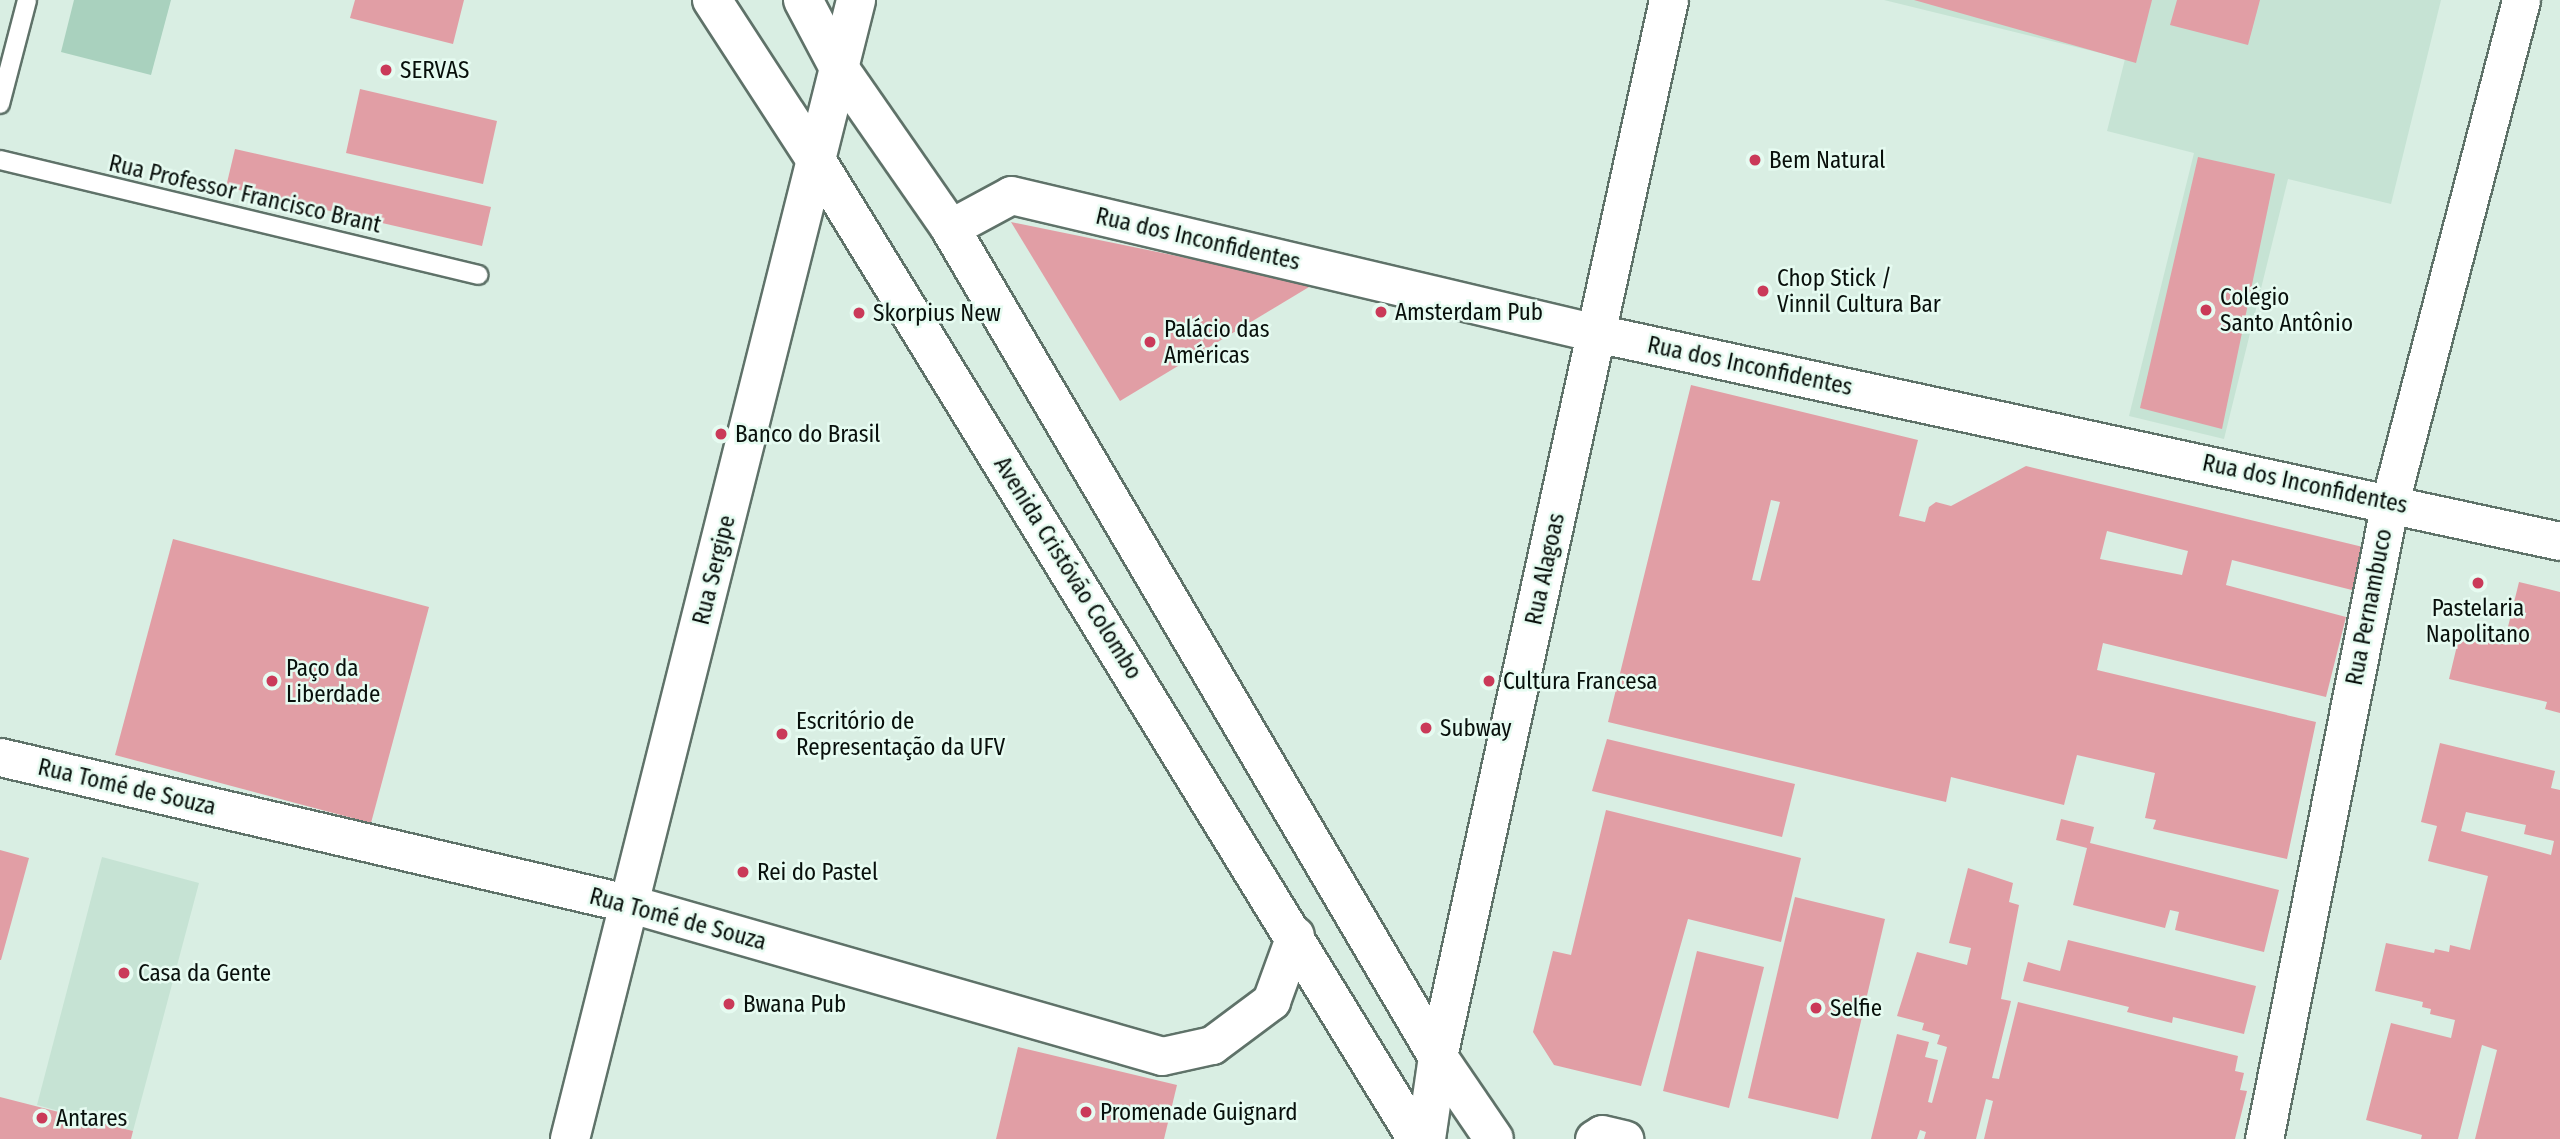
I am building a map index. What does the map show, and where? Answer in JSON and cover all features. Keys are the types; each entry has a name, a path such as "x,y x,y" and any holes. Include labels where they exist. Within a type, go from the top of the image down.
{"main road":[{"name":"Avenida Cristóvão Colombo","path":"712,0 816,160 1295,935 1417,1139"},
{"path":"803,0 839,68 950,228 1438,1057 1494,1139"},
{"name":"Rua Sergipe","path":"570,1139 856,0"},
{"name":"Rua Alagoas","path":"1426,1139 1438,1057 1669,0"}],"street":[{"name":"Rua Pernambuco","path":"2264,1139 2390,502 2521,0"},
{"name":"Rua dos Inconfidentes","path":"950,228 1011,195 1596,333 2390,502 2560,541"},
{"name":"Rua Tomé de Souza","path":"0,757 631,904 1162,1056 1212,1045 1270,1001 1295,935"}],"lane":[{"path":"0,104 26,0"},
{"name":"Rua Professor Francisco Brant","path":"0,160 478,275"}],"shaded area":[{"path":"74,0 171,0 151,75 61,52"},
{"name":"Colégio Santo Antônio","path":"1884,0 2441,0 2391,204 2288,179 2224,439 2129,416 2194,153 2107,131 2125,59"},
{"name":"Casa da Gente","path":"102,857 199,883 133,1131 37,1105"}],"building":[{"path":"355,0 464,0 453,44 350,18"},
{"path":"1914,0 2152,0 2136,63"},
{"path":"2177,0 2260,0 2248,45 2170,25"},
{"path":"360,89 497,121 483,184 346,153"},
{"path":"235,149 491,207 482,246 226,187"},
{"path":"2198,157 2275,174 2222,429 2140,408"},
{"name":"Palácio das Américas","path":"1011,222 1314,284 1120,401"},
{"path":"1691,385 1918,440 1899,516 1925,522 1929,507 1936,502 1951,506 2026,466 2363,547 2352,590 2232,560 2226,585 2346,617 2326,697 2103,643 2097,670 2316,722 2287,859 2153,829 2156,820 2145,818 2155,773 2077,755 2064,805 1951,777 1946,802 1608,722","holes":["1771,500 1780,502 1760,581 1752,580","2107,531 2188,551 2182,575 2100,559"]},
{"name":"Paço da Liberdade","path":"173,539 429,607 371,823 115,755"},
{"path":"2519,582 2560,592 2560,713 2545,709 2547,702 2449,679 2461,629 2505,639"},
{"path":"1607,739 1795,784 1782,837 1592,791"},
{"path":"2440,743 2555,771 2551,788 2560,790 2560,1139 2475,1139 2497,1050 2482,1045 2458,1139 2421,1139 2422,1135 2366,1120 2391,1023 2451,1038 2455,1020 2430,1014 2431,1009 2422,1007 2423,1002 2375,991 2386,943 2434,953 2435,949 2449,952 2450,945 2470,950 2488,876 2428,861 2437,826 2421,822","holes":["2466,812 2526,825 2524,834 2554,841 2551,855 2461,831"]},
{"path":"1606,810 1801,858 1781,942 1688,919 1641,1086 1554,1065 1533,1032 1553,951 1571,955"},
{"path":"2061,819 2094,827 2090,843 2279,890 2264,952 2175,930 2179,912 2170,910 2165,928 2073,905 2087,848 2056,840"},
{"path":"0,850 29,858 1,960 0,960"},
{"path":"1968,868 2013,883 2009,902 2019,905 2001,999 2011,1001 1992,1078 1999,1079 2018,1002 2238,1056 2235,1071 2244,1073 2240,1090 2247,1091 2235,1139 1984,1139 1993,1101 1986,1099 1976,1139 1924,1139 1926,1132 1920,1130 1917,1139 1871,1139 1897,1034 1929,1042 1925,1057 1938,1060 1928,1102 1932,1103 1947,1047 1937,1044 1940,1035 1922,1030 1924,1023 1897,1016 1917,952 1967,965 1971,948 1949,943"},
{"name":"Selfie","path":"1795,897 1885,919 1838,1119 1748,1098"},
{"path":"2068,940 2256,986 2244,1034 2173,1017 2172,1023 2127,1012 2129,1007 2023,981 2028,962 2060,971"},
{"path":"1697,951 1764,967 1729,1108 1663,1091"},
{"name":"Promenade Guignard","path":"1018,1047 1177,1085 1164,1139 996,1139"},
{"name":"Antares","path":"0,1097 133,1131 131,1139 0,1139"}],"place":[{"name":"SERVAS","path":"386,70"},
{"name":"Bem Natural","path":"1755,160"},
{"name":"Chop Stick / Vinnil Cultura Bar","path":"1763,291"},
{"name":"Colégio Santo Antônio","path":"2206,310"},
{"name":"Amsterdam Pub","path":"1381,312"},
{"name":"Skorpius New","path":"859,313"},
{"name":"Palácio das Américas","path":"1150,342"},
{"name":"Banco do Brasil","path":"721,434"},
{"name":"Pastelaria Napolitano","path":"2478,583"},
{"name":"Paço da Liberdade","path":"272,681"},
{"name":"Cultura Francesa","path":"1489,681"},
{"name":"Subway","path":"1426,728"},
{"name":"Escritório de Representação da UFV","path":"782,734"},
{"name":"Rei do Pastel","path":"743,872"},
{"name":"Casa da Gente","path":"124,973"},
{"name":"Bwana Pub","path":"729,1004"},
{"name":"Selfie","path":"1816,1008"},
{"name":"Promenade Guignard","path":"1086,1112"},
{"name":"Antares","path":"42,1118"}]}
